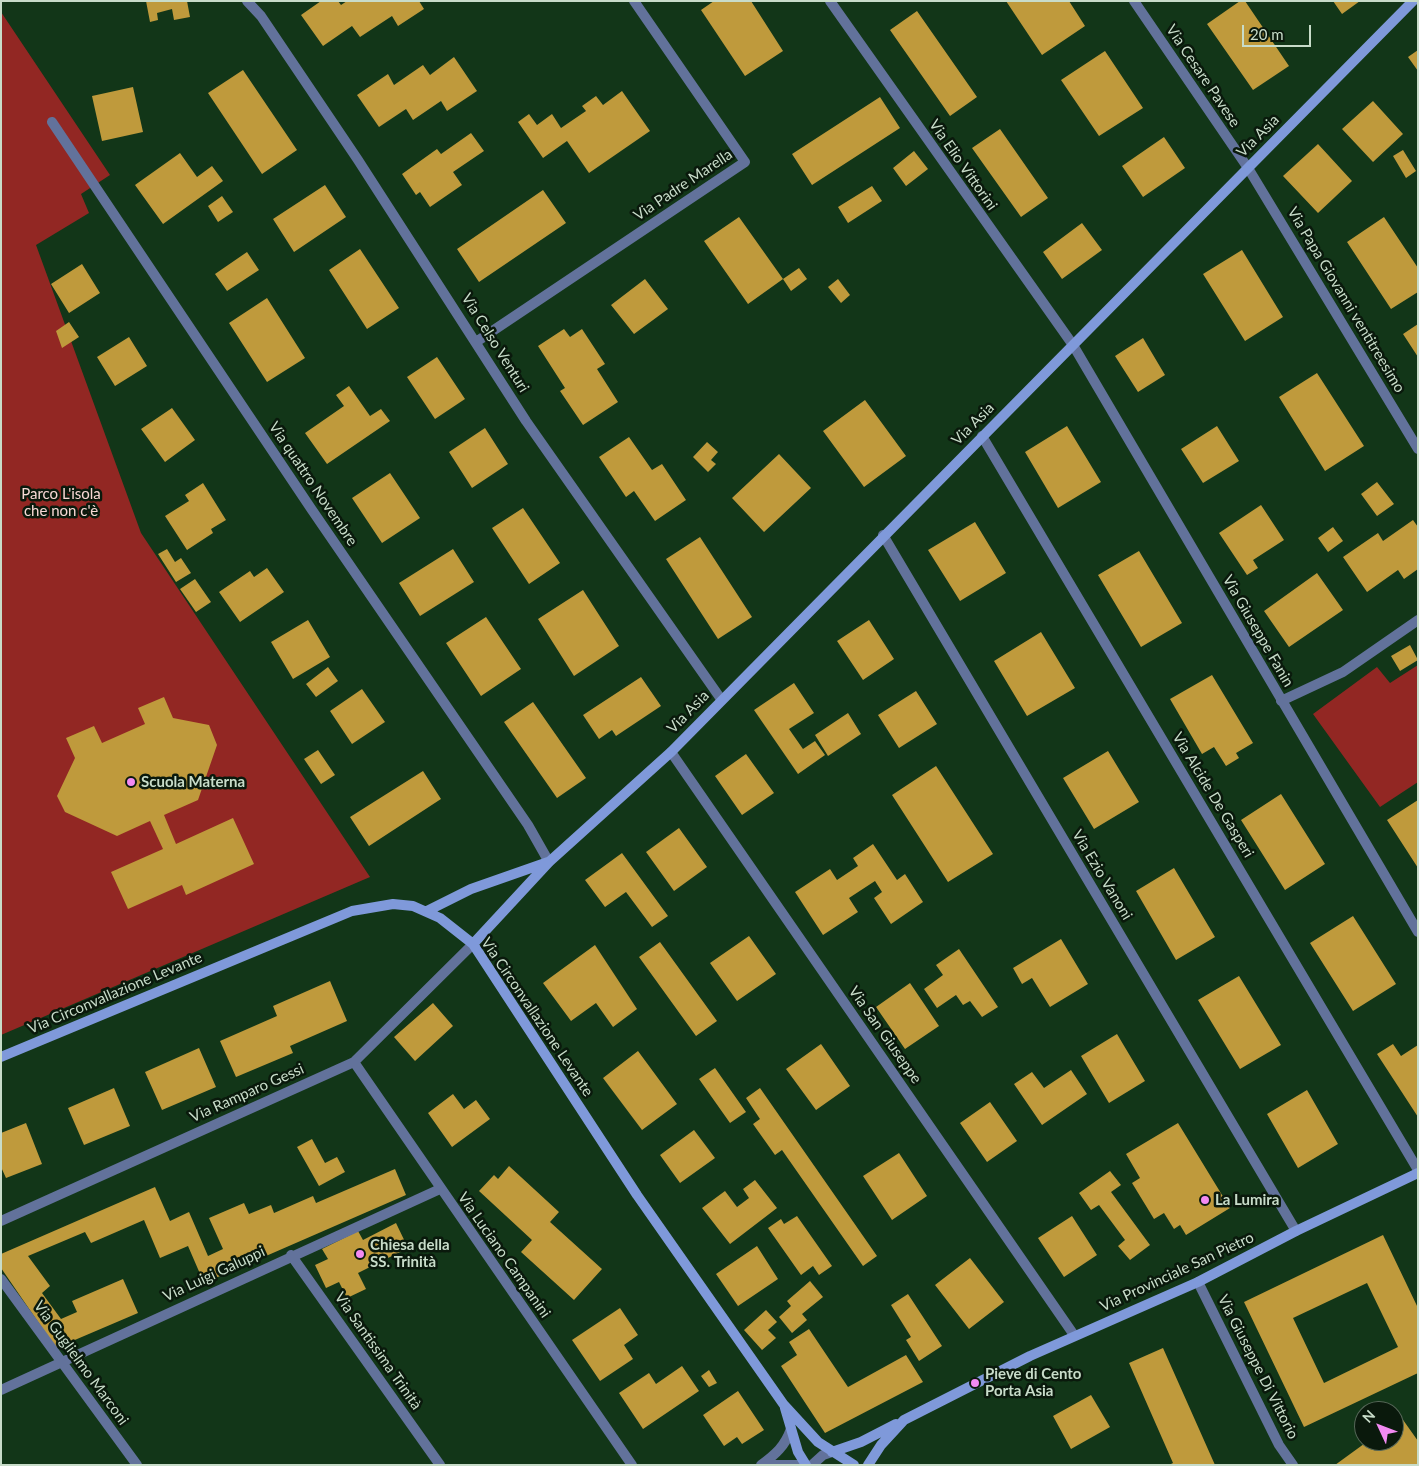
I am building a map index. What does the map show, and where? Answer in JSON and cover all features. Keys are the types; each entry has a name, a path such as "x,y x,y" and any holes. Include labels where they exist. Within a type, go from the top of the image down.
{"main road":[{"name":"Via Asia","path":"473,944 549,862 670,752 1413,1"},
{"name":"Via Asia","path":"427,911 471,889 549,862"},
{"name":"Via Circonvallazione Levante","path":"1,1057 352,911 393,904 427,911 473,944 637,1195 784,1405 818,1442 854,1465"},
{"name":"Via Provinciale San Pietro","path":"904,1420 975,1382 1074,1335 1198,1282 1418,1171"},
{"name":"Via Circonvallazione Levante","path":"784,1405 798,1452 806,1465"},
{"path":"832,1452 861,1442 904,1420"},
{"path":"868,1465 881,1445 904,1420"}],"street":[{"name":"Via Celso Venturi","path":"247,1 262,16 526,421 722,699"},
{"name":"Via Padre Marella","path":"476,342 746,162 634,1"},
{"name":"Via Elio Vittorini","path":"830,1 1073,345"},
{"name":"Via Cesare Pavese","path":"1134,1 1248,168"},
{"name":"Via quattro Novembre","path":"52,122 306,502 522,817 549,862"},
{"name":"Via Papa Giovanni ventitreesimo","path":"1248,168 1418,449"},
{"name":"Via Giuseppe Fanin","path":"1073,345 1418,932"},
{"name":"Via Alcide De Gasperi","path":"982,436 1418,1171"},
{"name":"Via Ezio Vanoni","path":"883,535 1296,1231"},
{"path":"1282,701 1343,672 1418,620"},
{"name":"Via San Giuseppe","path":"670,752 1074,1335"},
{"name":"Via Ramparo Gessi","path":"1,1221 354,1062 473,944"},
{"name":"Via Luciano Campanini","path":"354,1062 632,1465"},
{"name":"Via Luigi Galuppi","path":"1,1390 291,1255 440,1189"},
{"name":"Via Santissima Trinità","path":"291,1255 440,1465"},
{"name":"Via Guglielmo Marconi","path":"1,1279 137,1465"},
{"name":"Via Giuseppe Di Vittorio","path":"1198,1282 1279,1445 1293,1465"},
{"path":"761,1465 779,1452 786,1442 791,1428"},
{"path":"812,1465 823,1456 832,1452"},
{"path":"774,1465 798,1465"}],"green space":[{"name":"Parco L'isola che non c'è","path":"1,12 110,175 81,194 89,213 36,245 141,533 370,877 1,1035"},
{"path":"1418,665 1418,782 1380,807 1313,714 1377,667 1390,683"}],"building":[{"path":"146,1 187,1 190,17 174,20 172,9 157,13 158,20 150,22"},
{"path":"321,1 338,1 341,5 347,1 419,1 424,9 398,26 392,16 360,37 352,26 323,46 301,15"},
{"path":"714,1 751,1 783,51 745,76 701,10"},
{"path":"1006,1 1069,1 1085,26 1042,55"},
{"path":"1240,1 1245,1 1289,66 1253,90 1207,24"},
{"path":"1333,1 1360,1 1342,14"},
{"path":"917,11 977,97 950,116 890,30"},
{"path":"1418,50 1418,71 1408,57"},
{"path":"1105,51 1143,108 1099,136 1061,80"},
{"path":"454,57 477,91 447,111 441,101 413,120 406,109 379,127 357,95 388,74 394,85 423,65 430,75"},
{"path":"243,70 297,150 262,174 208,93"},
{"path":"133,87 143,132 102,141 92,96"},
{"path":"622,91 650,131 589,173 567,141 543,158 518,122 529,114 537,125 552,114 561,128 586,111 582,106 596,96 603,105"},
{"path":"880,97 900,128 812,185 792,154"},
{"path":"1373,101 1403,134 1373,162 1342,129"},
{"path":"1000,129 1048,198 1021,217 972,148"},
{"path":"471,133 484,151 453,172 462,185 430,207 420,192 416,195 402,174 437,149 441,154"},
{"path":"1164,137 1185,168 1143,197 1122,166"},
{"path":"1318,144 1352,181 1318,213 1283,176"},
{"path":"1403,150 1416,171 1406,178 1393,156"},
{"path":"914,151 928,169 906,186 893,168"},
{"path":"180,153 197,177 212,166 223,181 163,224 135,185"},
{"path":"325,185 346,217 294,252 273,219"},
{"path":"872,186 882,201 848,223 838,207"},
{"path":"543,190 566,223 479,282 457,249"},
{"path":"222,196 233,212 218,222 208,206"},
{"path":"739,217 783,279 748,304 704,241"},
{"path":"1384,217 1418,268 1418,292 1391,309 1347,242"},
{"path":"1082,223 1102,250 1062,279 1043,252"},
{"path":"360,249 399,308 367,329 329,270"},
{"path":"1242,250 1283,317 1245,341 1203,274"},
{"path":"247,252 259,270 227,291 215,274"},
{"path":"82,264 100,293 69,313 51,284"},
{"path":"799,268 807,279 791,291 783,279"},
{"path":"645,279 668,309 634,334 611,305"},
{"path":"838,279 850,295 841,303 828,287"},
{"path":"267,298 305,358 267,382 229,323"},
{"path":"69,322 79,337 62,348 56,331"},
{"path":"1418,324 1418,357 1403,334"},
{"path":"564,329 570,337 582,329 605,364 597,369 618,402 583,425 560,391 565,388 538,346"},
{"path":"129,337 147,366 115,386 97,357"},
{"path":"1143,338 1165,375 1138,392 1115,356"},
{"path":"437,357 465,399 435,419 407,377"},
{"path":"1317,373 1364,446 1325,471 1279,397"},
{"path":"349,386 370,416 381,409 390,421 327,464 305,433 344,406 336,395"},
{"path":"865,400 906,456 864,487 823,431"},
{"path":"172,408 195,440 165,462 141,429"},
{"path":"1067,426 1101,482 1058,508 1025,452"},
{"path":"1217,426 1239,461 1203,483 1181,449"},
{"path":"485,428 508,464 472,488 449,452"},
{"path":"629,437 652,470 662,464 686,500 655,521 634,491 626,497 599,457"},
{"path":"707,442 718,452 711,460 716,464 708,472 693,457"},
{"path":"779,454 811,488 764,532 732,498"},
{"path":"390,473 420,518 382,543 352,498"},
{"path":"1377,482 1394,504 1377,516 1361,494"},
{"path":"203,483 226,520 211,529 213,533 187,550 165,516 189,501 185,495"},
{"path":"1261,505 1284,540 1253,560 1258,568 1247,575 1219,533"},
{"path":"523,508 560,563 529,584 492,528"},
{"path":"1413,520 1418,527 1418,569 1404,579 1398,570 1367,592 1343,557 1378,533 1383,541"},
{"path":"975,522 1006,573 960,601 928,550"},
{"path":"1333,527 1343,541 1328,552 1318,538"},
{"path":"700,537 752,617 718,639 666,559"},
{"path":"167,549 175,562 181,558 191,573 176,582 158,554"},
{"path":"453,549 474,582 420,616 399,583"},
{"path":"1139,551 1182,623 1141,647 1098,575"},
{"path":"267,568 284,592 240,622 219,592 250,571 254,577"},
{"path":"1317,573 1343,610 1289,647 1264,611"},
{"path":"195,579 211,602 196,612 180,589"},
{"path":"583,590 619,646 574,676 538,619"},
{"path":"486,617 521,669 481,696 446,643"},
{"path":"308,620 330,657 293,679 271,642"},
{"path":"869,620 894,659 863,680 837,641"},
{"path":"1041,632 1075,688 1027,716 994,661"},
{"path":"1410,645 1418,660 1400,671 1391,656"},
{"path":"328,667 338,681 316,697 306,684"},
{"path":"1212,675 1253,743 1236,753 1239,758 1226,766 1214,747 1202,754 1170,699"},
{"path":"641,677 661,706 616,736 612,730 599,739 583,715"},
{"path":"794,683 814,713 789,729 803,749 815,741 825,755 798,774 754,710"},
{"path":"362,689 385,722 352,744 330,711"},
{"path":"916,691 937,724 899,748 878,715"},
{"path":"164,697 173,718 209,725 217,745 198,800 164,815 176,844 233,818 254,864 186,895 182,885 128,909 111,872 163,849 150,821 117,836 65,812 57,796 75,758 66,738 94,726 102,743 145,724 138,708"},
{"path":"533,702 586,778 557,798 504,722"},
{"path":"848,713 861,734 828,756 815,735"},
{"path":"318,750 335,775 321,784 304,759"},
{"path":"1108,751 1139,802 1094,829 1063,778"},
{"path":"746,754 774,793 742,815 715,776"},
{"path":"936,766 993,854 948,882 892,795"},
{"path":"423,771 441,799 369,846 350,817"},
{"path":"1281,794 1325,864 1285,890 1241,820"},
{"path":"1418,800 1418,868 1387,820"},
{"path":"679,828 707,867 674,891 646,852"},
{"path":"873,844 897,880 905,874 923,902 891,924 874,898 882,892 875,881 849,898 858,912 823,935 795,892 830,869 837,880 858,866 853,858"},
{"path":"622,853 668,916 652,927 626,892 605,907 585,880"},
{"path":"1174,868 1215,937 1176,960 1136,891"},
{"path":"1353,916 1396,984 1353,1011 1310,943"},
{"path":"749,936 776,974 737,1001 710,963"},
{"path":"1061,939 1088,984 1050,1007 1032,978 1022,984 1013,968"},
{"path":"660,942 717,1021 696,1036 639,957"},
{"path":"595,945 637,1009 613,1027 596,1003 571,1021 543,983"},
{"path":"959,949 998,1007 982,1017 970,1001 963,1005 956,995 937,1008 924,989 943,975 936,965"},
{"path":"1239,976 1281,1045 1240,1069 1198,1000"},
{"path":"330,981 347,1021 290,1046 293,1053 236,1077 220,1041 277,1016 273,1006"},
{"path":"910,983 939,1026 905,1049 876,1007"},
{"path":"433,1003 453,1026 415,1061 394,1037"},
{"path":"1117,1034 1145,1081 1109,1103 1081,1056"},
{"path":"821,1044 850,1086 816,1110 786,1069"},
{"path":"1393,1044 1401,1056 1418,1045 1418,1117 1377,1054"},
{"path":"199,1048 216,1087 162,1110 145,1072"},
{"path":"638,1051 677,1104 642,1130 603,1078"},
{"path":"715,1068 746,1112 730,1123 699,1079"},
{"path":"1071,1070 1087,1094 1042,1125 1014,1084 1032,1072 1044,1088"},
{"path":"114,1088 130,1126 84,1145 68,1108"},
{"path":"760,1088 877,1256 863,1266 782,1150 775,1155 753,1124 760,1119 746,1098"},
{"path":"1307,1090 1338,1144 1298,1168 1267,1114"},
{"path":"453,1094 464,1109 476,1100 490,1119 452,1147 428,1113"},
{"path":"990,1102 1017,1141 987,1162 960,1123"},
{"path":"26,1123 42,1164 6,1178 1,1167 1,1133"},
{"path":"1178,1123 1230,1208 1186,1235 1180,1225 1174,1229 1164,1213 1154,1219 1132,1183 1140,1178 1126,1154"},
{"path":"694,1130 715,1158 680,1183 660,1155"},
{"path":"312,1139 325,1163 337,1157 345,1172 319,1186 297,1147"},
{"path":"899,1153 927,1196 892,1220 863,1176"},
{"path":"509,1166 559,1212 550,1222 602,1269 574,1300 521,1252 532,1240 479,1191 494,1175 498,1179"},
{"path":"395,1169 406,1195 204,1283 188,1246 160,1258 144,1220 91,1243 85,1232 28,1256 50,1286 42,1293 61,1319 77,1312 72,1301 123,1279 138,1313 56,1348 1,1268 1,1254 155,1187 170,1221 189,1212 208,1256 223,1249 209,1218 244,1203 249,1214 271,1205 274,1213 313,1196 316,1203"},
{"path":"1110,1171 1121,1185 1111,1192 1150,1245 1130,1260 1118,1246 1125,1240 1099,1205 1091,1210 1079,1193"},
{"path":"755,1180 777,1208 730,1244 702,1208 725,1191 737,1207 749,1198 743,1189"},
{"path":"797,1216 832,1266 819,1275 813,1266 801,1275 768,1228 781,1219 784,1224"},
{"path":"1072,1216 1097,1255 1064,1277 1038,1238"},
{"name":"Chiesa della SS. Trinità","path":"396,1223 408,1248 358,1273 366,1289 347,1298 339,1282 326,1288 315,1265 328,1259 322,1249 358,1231 363,1240"},
{"path":"1383,1235 1418,1308 1418,1373 1359,1401 1354,1401 1354,1403 1304,1427 1244,1302","holes":["1367,1283 1398,1347 1324,1383 1293,1318"]},
{"path":"757,1246 778,1279 738,1306 716,1274"},
{"path":"970,1258 1004,1302 969,1329 935,1285"},
{"path":"810,1281 823,1297 802,1314 807,1320 792,1333 779,1317 791,1306 787,1301"},
{"path":"908,1294 942,1346 919,1361 906,1340 911,1337 891,1305"},
{"path":"620,1308 638,1335 624,1345 633,1359 600,1381 572,1340"},
{"path":"766,1310 777,1322 768,1330 776,1338 762,1350 744,1330"},
{"path":"809,1329 848,1387 906,1355 923,1382 825,1433 781,1366 797,1355 789,1342"},
{"path":"1163,1348 1215,1465 1169,1465 1173,1463 1129,1363"},
{"path":"682,1366 699,1391 643,1429 619,1393 649,1373 656,1384"},
{"path":"709,1370 717,1383 709,1387 701,1376"},
{"path":"738,1391 764,1430 742,1444 737,1437 724,1446 703,1415"},
{"path":"1091,1395 1110,1427 1071,1449 1053,1416"},
{"path":"1404,1421 1418,1441 1418,1465 1335,1465 1354,1451 1404,1451"}],"place":[{"name":"Scuola Materna","path":"131,782"},
{"name":"La Lumira","path":"1205,1200"},
{"name":"Chiesa della SS. Trinità","path":"360,1254"},
{"name":"Pieve di Cento Porta Asia","path":"975,1383"}]}
